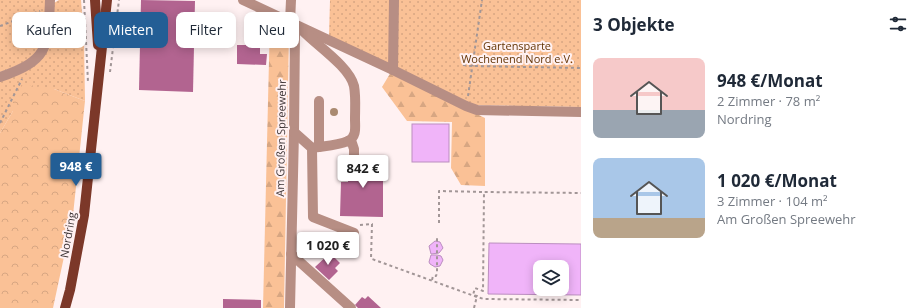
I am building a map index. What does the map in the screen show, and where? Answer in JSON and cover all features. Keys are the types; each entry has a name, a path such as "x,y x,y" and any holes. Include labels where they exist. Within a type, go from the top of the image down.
{"main road":[{"name":"Nordring","path":"95,0 100,69"},
{"name":"Nordring","path":"65,308 70,290 84,215 107,0"}],"street":[{"path":"243,0 269,12"},
{"name":"Am Großen Spreewehr","path":"291,0 292,12"},
{"path":"393,70 394,0"},
{"path":"0,77 28,65 39,57 47,44 50,3"},
{"path":"299,26 477,110 581,112"},
{"path":"294,132 315,147 330,146 348,141 353,138 355,132 356,98 354,84 349,75 339,64 299,28"},
{"name":"Am Großen Spreewehr","path":"290,308 294,132 294,48"},
{"path":"319,101 315,147 313,217 357,229"},
{"path":"348,141 352,143 354,156"},
{"path":"291,254 351,308"}],"path":[{"path":"84,0 88,85"},
{"path":"466,106 482,0"},
{"path":"0,26 50,3"},
{"path":"463,64 472,66 581,68"},
{"path":"0,123 28,65"},
{"path":"439,223 439,191 581,193"},
{"path":"477,297 473,295 475,288 483,291 484,192"},
{"path":"357,229 372,224 372,259 477,297 484,299 581,300"},
{"path":"434,282 432,280 433,276 436,276 437,273 437,238"},
{"path":"474,308 477,297"}],"green space":[{"path":"0,0 45,0 45,12 12,12 12,48 40,48 36,54 29,59 0,72"},
{"path":"59,0 81,0 82,12 53,12 54,3"},
{"name":"Gartensparte Wochenend Nord e.V.","path":"330,0 581,0 581,107 474,105 329,36"},
{"path":"46,48 84,48 85,101 54,89 14,106 13,111 0,133 0,81 19,74 37,64"},
{"path":"269,48 289,48 284,308 263,308"},
{"path":"391,72 485,118 485,186 461,185 451,168 452,122 407,121 382,87"},
{"path":"23,84 54,89 85,101 73,215 53,308 0,308 0,133 13,111 13,102"}],"shaded area":[{"path":"412,124 449,124 449,162 412,162"},
{"path":"435,241 440,242 443,248 439,253 431,254 429,246"},
{"path":"489,243 581,244 581,295 569,295 569,260 533,260 533,294 488,294"},
{"path":"431,255 441,256 443,260 440,266 435,267 430,264 429,262"}],"building":[{"path":"141,0 195,1 195,12 176,12 176,48 194,48 193,92 139,90 140,48 168,48 168,12 141,12"},
{"path":"237,45 244,45 244,48 260,48 260,54 267,54 266,65 237,64"},
{"path":"348,158 383,159 383,217 340,216 341,182 348,182"},
{"path":"330,253 340,263 335,268 338,271 329,280 315,267"},
{"path":"368,296 381,308 358,308 355,305 362,297 365,299"},
{"path":"223,299 261,300 261,308 223,308"}]}
